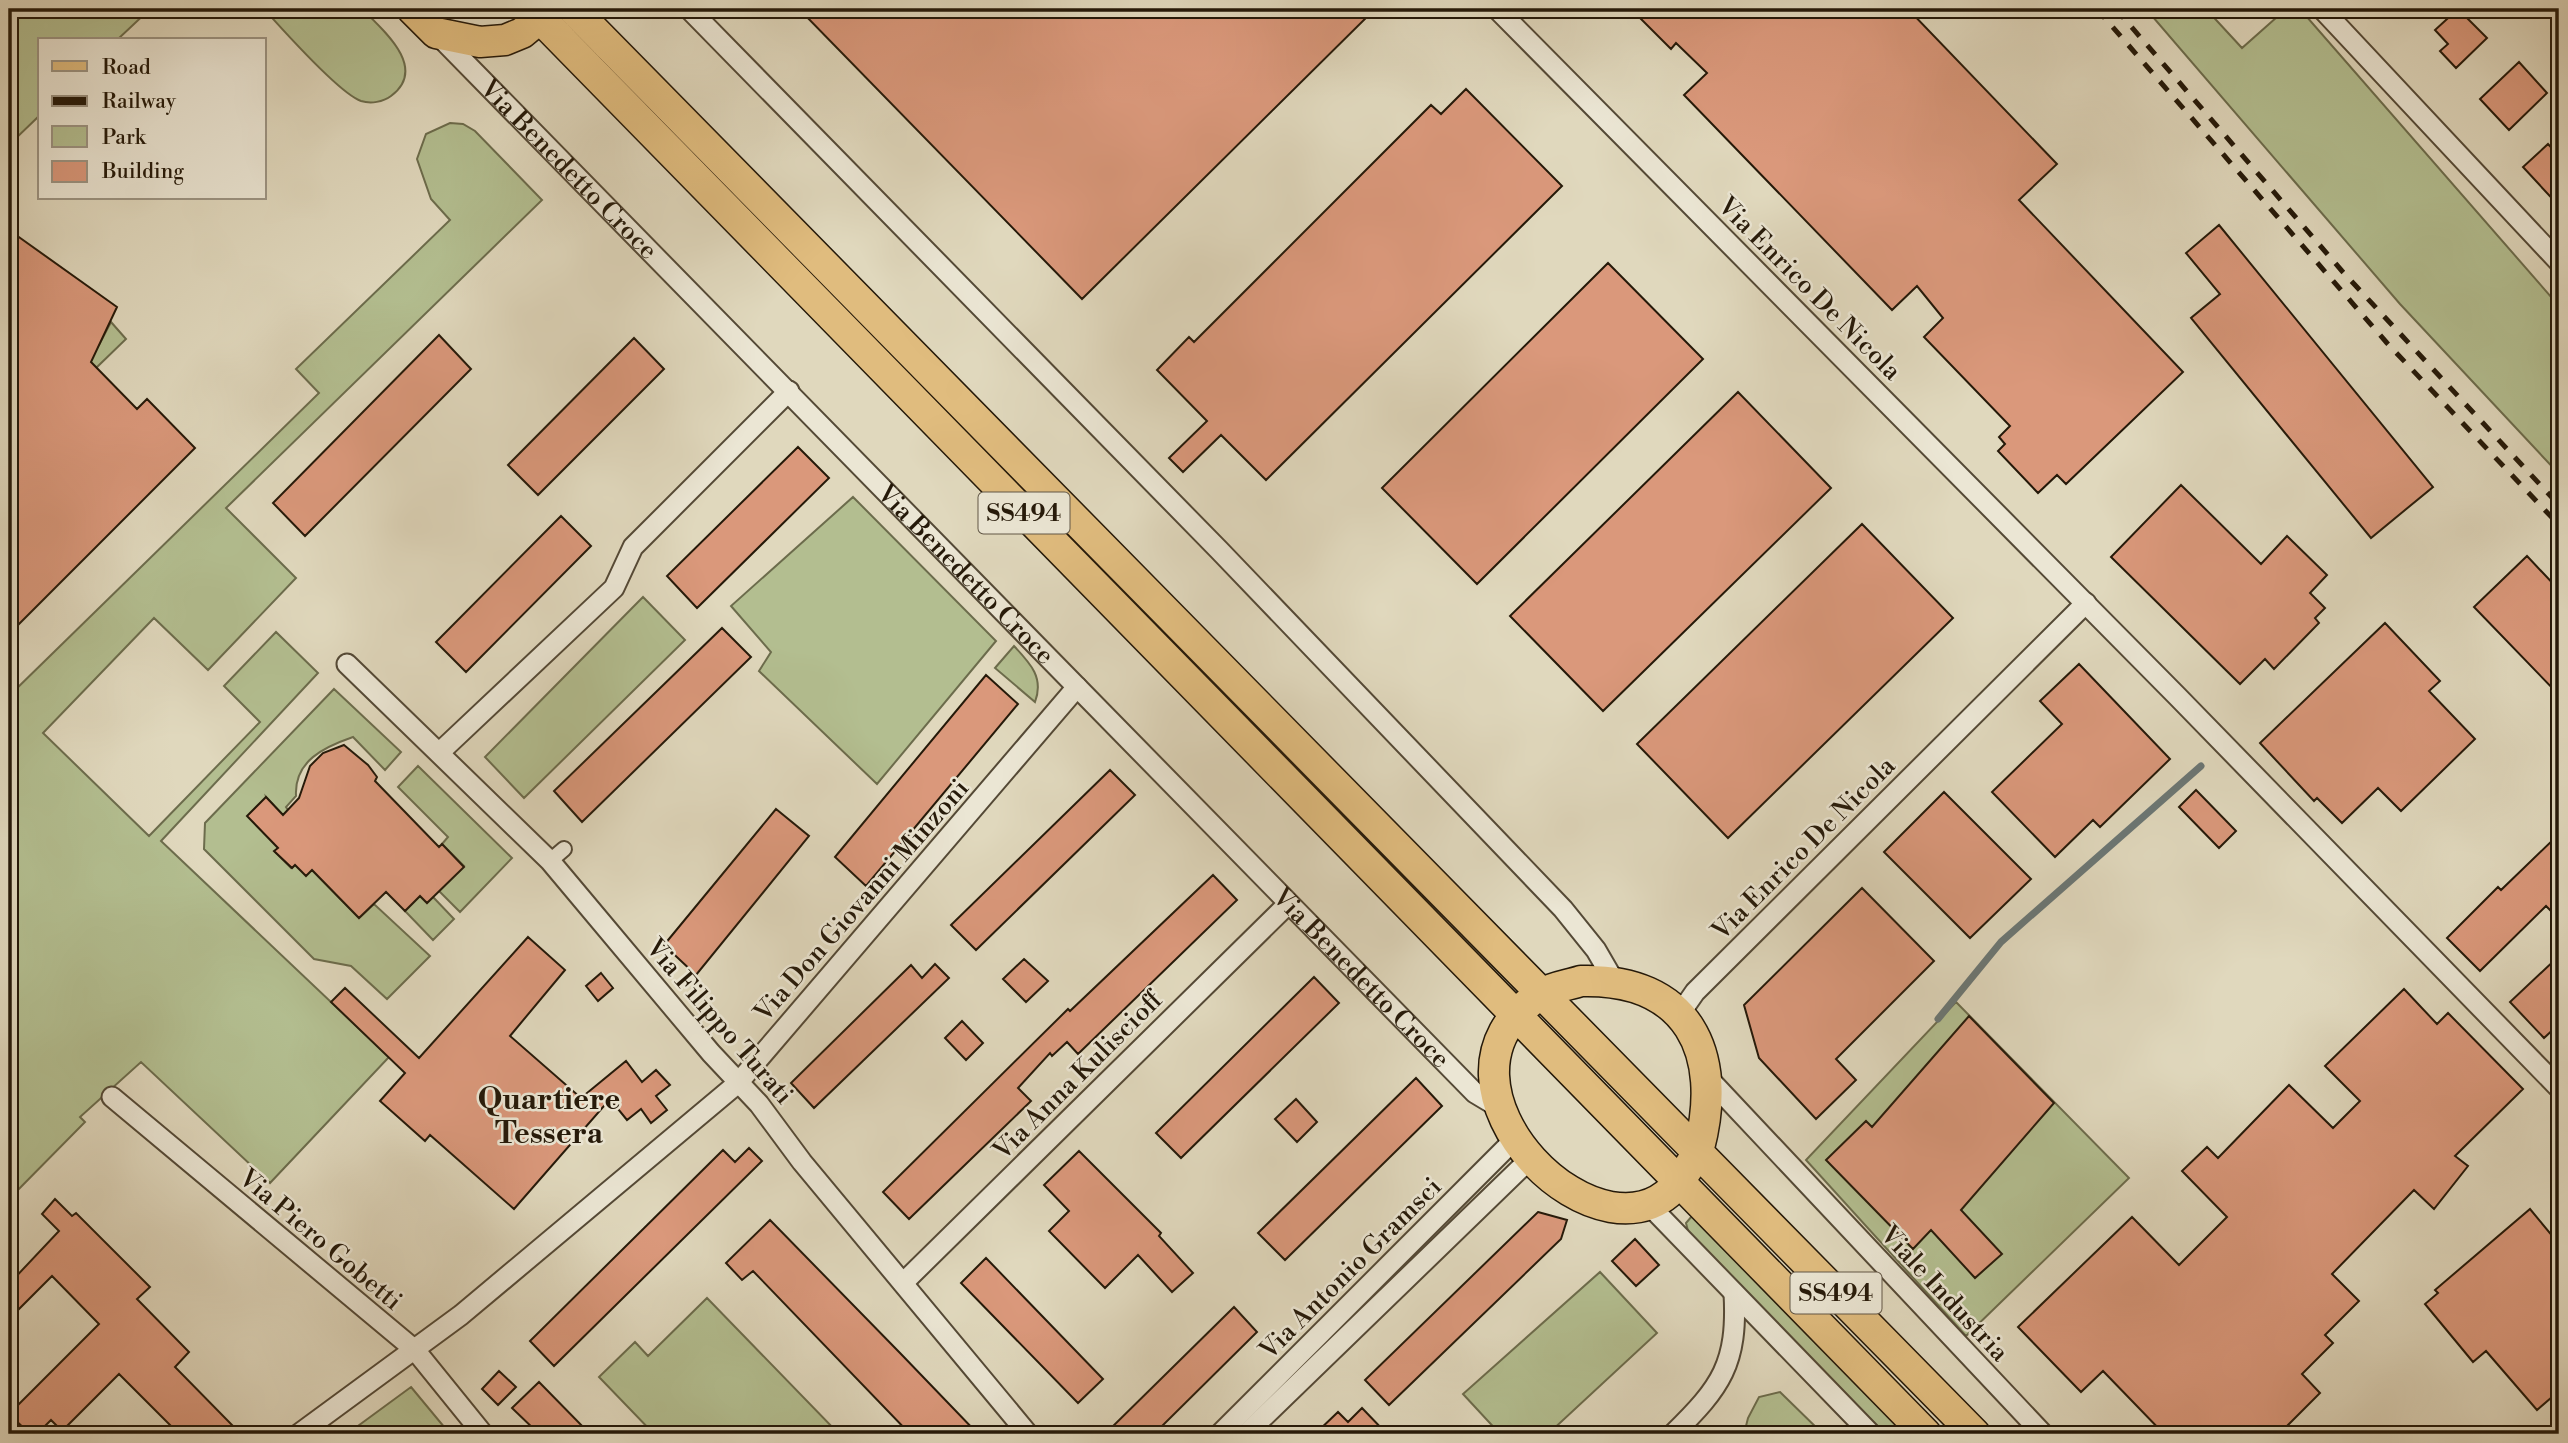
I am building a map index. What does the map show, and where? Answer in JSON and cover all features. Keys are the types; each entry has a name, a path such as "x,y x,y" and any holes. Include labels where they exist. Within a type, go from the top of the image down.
{"main road":[{"name":"Via Benedetto Croce","path":"412,9 436,33 480,42 505,40 522,33 541,12"},
{"name":"SS494","path":"573,9 1975,1434"},
{"name":"SS494","path":"541,12 1926,1434"},
{"path":"1581,981 1614,981 1653,994 1679,1015 1696,1040 1708,1078 1707,1107 1698,1152 1678,1182 1650,1206 1610,1207 1569,1192 1524,1148 1500,1108 1492,1066 1495,1052 1516,1016 1542,994 1581,981"}],"street":[{"path":"689,9 1219,550 1563,909 1596,950 1614,981"},
{"name":"Via Enrico De Nicola","path":"1497,9 2086,604 2559,1088"},
{"path":"2322,9 2559,262"},
{"name":"Via Benedetto Croce","path":"436,33 1475,1093 1500,1108"},
{"path":"440,752 614,587 633,547 789,391"},
{"name":"Via Enrico De Nicola","path":"1679,1015 1695,992 2086,604"},
{"name":"Via Filippo Turati","path":"346,664 440,752 557,855 738,1083 759,1104 802,1162 1028,1434"},
{"name":"Via Don Giovanni Minzoni","path":"299,1434 461,1315 738,1083 1077,688"},
{"name":"Via Anna Kuliscioff","path":"902,1283 1288,904"},
{"name":"Viale Industria","path":"1708,1078 2043,1434"},
{"name":"Via Piero Gobetti","path":"112,1097 415,1350 483,1434"},
{"name":"Via Antonio Gramsci","path":"1220,1434 1524,1148"},
{"name":"Via Antonio Gramsci","path":"1246,1434 1524,1148"},
{"path":"1650,1206 1871,1434"},
{"path":"1673,1434 1720,1383 1730,1356 1735,1322 1734,1293"}],"green space":[{"path":"9,9 150,9 119,38 38,38 38,117 9,145"},
{"path":"264,9 362,9 390,38 404,61 405,73 401,85 384,100 361,101 339,86 311,60"},
{"path":"2146,9 2206,9 2242,48 2286,9 2300,9 2559,306 2559,474 2400,304"},
{"path":"450,123 463,124 475,131 542,200 226,508 296,578 208,670 154,618 43,733 149,836 260,722 224,686 276,632 318,673 161,841 389,1057 270,1183 141,1062 80,1117 85,1122 9,1199 9,696 319,393 296,369 450,220 431,199 417,159 426,134"},
{"path":"111,322 126,339 96,368 86,358 99,345"},
{"path":"853,497 996,641 877,784 759,671 771,652 731,606"},
{"path":"643,597 685,640 524,798 485,757"},
{"path":"1014,646 1037,678 1035,702 995,668"},
{"path":"334,689 401,752 385,770 353,737 313,757 300,773 296,796 283,815 266,797 278,848 275,852 291,868 295,865 312,870 359,918 374,904 430,956 387,999 351,966 314,959 204,849 205,823"},
{"path":"418,766 512,858 460,912 439,891 464,866 442,844 448,837 398,787"},
{"path":"420,896 427,903 433,897 454,919 433,940 405,911"},
{"path":"1956,1002 2129,1178 1966,1336 1806,1160"},
{"path":"1692,1216 1916,1434 1885,1434 1689,1235 1686,1223"},
{"path":"1600,1272 1657,1333 1548,1434 1500,1434 1463,1394"},
{"path":"707,1298 839,1434 654,1434 599,1377 635,1342 648,1356"},
{"path":"411,1387 450,1434 347,1434"},
{"path":"1780,1392 1823,1434 1744,1434 1748,1418 1759,1397"}],"building":[{"path":"799,9 1375,9 1082,299"},
{"path":"1631,9 1908,9 2057,164 2019,200 2183,372 2066,484 2057,475 2038,493 1998,451 2005,444 1999,437 2010,426 1924,337 1943,318 1917,286 1892,310 1684,95 1707,73 1676,43 1671,49"},
{"path":"2458,9 2487,38 2456,68 2440,51 2448,44 2435,30"},
{"path":"2519,62 2547,93 2509,130 2480,99"},
{"path":"1466,89 1562,186 1266,480 1221,435 1183,472 1169,458 1207,421 1157,370 1189,337 1194,342 1431,105 1441,114"},
{"path":"2548,144 2559,156 2559,206 2523,167"},
{"path":"2219,225 2433,487 2371,538 2191,318 2220,294 2186,253"},
{"path":"9,230 117,307 91,362 137,409 147,399 195,448 9,634"},
{"path":"1608,263 1703,359 1477,584 1382,488"},
{"path":"439,335 471,369 305,536 273,503"},
{"path":"634,338 664,369 538,495 508,465"},
{"path":"1738,392 1831,488 1603,711 1510,616"},
{"path":"798,447 829,478 697,608 667,576"},
{"path":"2181,485 2261,564 2287,536 2327,575 2310,593 2325,608 2315,618 2319,623 2274,669 2265,659 2240,684 2111,557"},
{"path":"561,516 591,546 466,672 436,642"},
{"path":"1862,524 1953,618 1728,838 1637,744"},
{"path":"2527,556 2559,590 2559,695 2474,607"},
{"path":"2385,623 2440,681 2429,691 2475,739 2401,811 2378,788 2342,823 2317,798 2314,801 2260,743"},
{"path":"722,628 751,657 582,822 554,791"},
{"path":"2079,664 2170,759 2100,827 2093,820 2055,857 1992,792 2062,724 2040,701"},
{"path":"986,675 1018,704 866,886 835,857"},
{"path":"344,745 368,765 377,777 375,781 439,847 442,844 464,867 427,903 420,896 405,911 386,892 359,918 312,870 306,876 295,865 292,868 274,851 278,848 247,816 266,797 283,815 299,798 310,766 323,753"},
{"path":"1110,770 1135,795 976,950 951,925"},
{"path":"2196,790 2236,831 2219,848 2179,807"},
{"path":"1944,792 2031,879 1970,938 1884,852"},
{"path":"776,809 809,836 696,975 664,945"},
{"path":"2559,834 2559,919 2546,906 2480,971 2447,938 2498,887 2501,890"},
{"path":"1213,875 1237,900 1078,1054 1067,1042 1052,1056 1050,1053 1018,1088 1031,1101 909,1219 883,1192 1068,1009 1070,1011"},
{"path":"1862,888 1934,961 1836,1059 1856,1080 1816,1119 1759,1058 1744,1005"},
{"path":"528,937 565,970 510,1036 581,1098 626,1061 642,1082 656,1070 670,1085 656,1096 667,1110 651,1123 641,1109 627,1120 610,1099 514,1209 430,1135 425,1141 380,1101 405,1073 331,1002 345,988 419,1058"},
{"path":"2559,956 2559,1024 2544,1038 2510,1002"},
{"path":"1024,959 1048,981 1026,1002 1003,979"},
{"path":"935,964 949,978 814,1108 791,1083 911,965 922,978"},
{"path":"601,973 613,988 598,1001 586,986"},
{"path":"1314,977 1339,1003 1181,1158 1156,1133"},
{"path":"2404,989 2437,1024 2448,1013 2523,1089 2455,1156 2468,1166 2434,1209 2414,1190 2332,1274 2359,1301 2325,1335 2333,1343 2302,1374 2320,1393 2279,1434 2164,1434 2103,1371 2081,1392 2018,1327 2132,1217 2179,1265 2227,1217 2182,1171 2207,1147 2218,1158 2289,1085 2333,1128 2360,1101 2325,1066"},
{"path":"1969,1016 2054,1103 1961,1210 2002,1254 1975,1278 1931,1230 1913,1249 1826,1160 1866,1121 1872,1127"},
{"path":"962,1021 983,1043 966,1060 945,1038"},
{"path":"1416,1078 1442,1106 1285,1260 1258,1233"},
{"path":"1296,1099 1317,1122 1297,1142 1275,1119"},
{"path":"749,1148 762,1161 554,1366 530,1341 723,1150 735,1162"},
{"path":"1079,1151 1161,1233 1159,1236 1193,1273 1172,1292 1138,1255 1105,1288 1049,1231 1069,1211 1044,1185"},
{"path":"55,1199 72,1216 76,1213 150,1287 137,1299 189,1352 175,1367 232,1425 223,1434 179,1434 119,1374 62,1431 51,1420 37,1434 30,1434 9,1414 99,1324 52,1276 9,1319 9,1284 59,1231 42,1214"},
{"path":"2530,1209 2559,1244 2559,1391 2537,1410 2486,1351 2473,1362 2425,1304 2438,1293 2435,1290"},
{"path":"1538,1212 1567,1220 1561,1239 1389,1405 1365,1380"},
{"path":"770,1220 978,1434 910,1434 753,1271 742,1280 726,1263"},
{"path":"1635,1239 1659,1265 1636,1286 1612,1261"},
{"path":"986,1258 1103,1379 1078,1403 961,1283"},
{"path":"1234,1307 1257,1332 1154,1434 1105,1434"},
{"path":"499,1371 516,1387 498,1405 482,1389"},
{"path":"539,1382 590,1434 539,1434 512,1408"},
{"path":"1362,1408 1387,1434 1315,1434 1338,1412 1348,1422"}],"waterway":[{"path":"1938,1019 2001,942 2201,766"}],"railway":[{"path":"2097,9 2387,343 2559,525"},
{"path":"2116,9 2342,271 2559,505"}],"district":[{"name":"Quartiere Tessera","path":"549,1116"}]}
